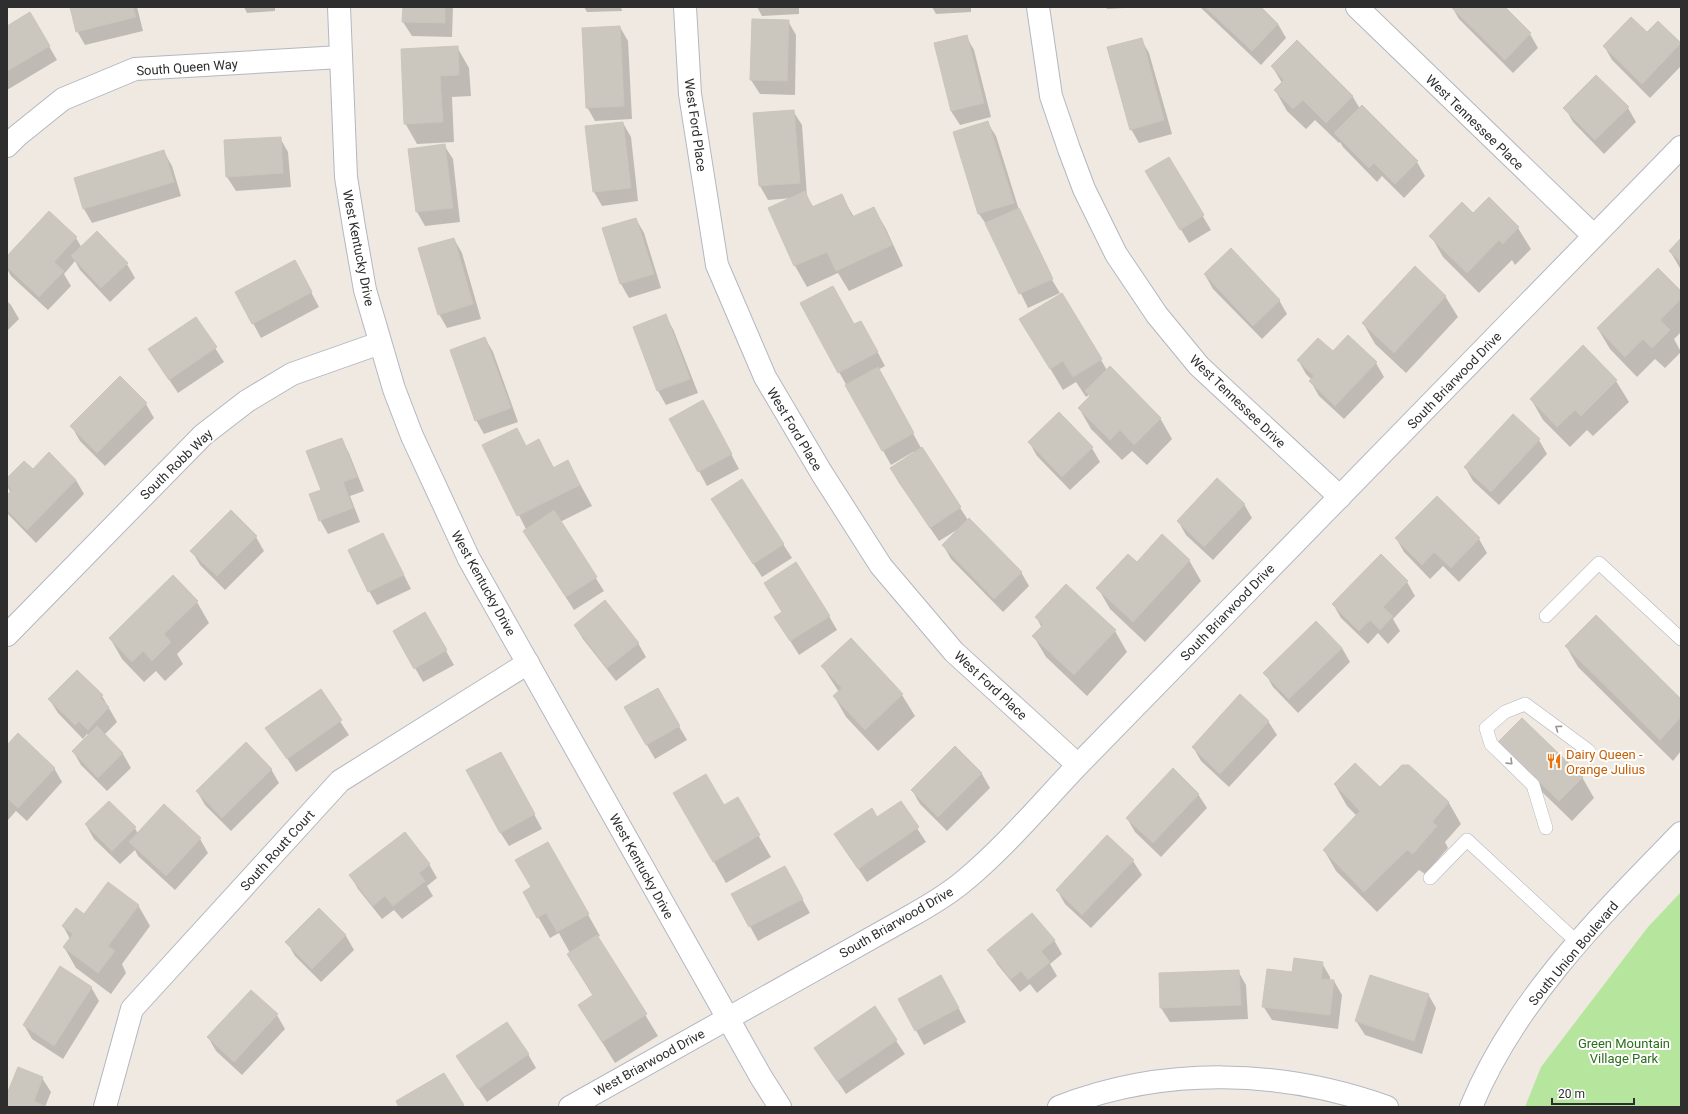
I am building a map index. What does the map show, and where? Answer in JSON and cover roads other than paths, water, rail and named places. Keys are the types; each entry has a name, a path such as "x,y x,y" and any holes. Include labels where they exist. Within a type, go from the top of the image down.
{"street":[{"name":"West Kentucky Drive","path":"339,7 346,177 365,290 394,389 409,429 437,493 469,558 761,1077 780,1107"},
{"name":"West Ford Place","path":"686,7 690,94 717,265 765,377 821,472 881,566 954,652 1078,765"},
{"name":"West Tennessee Drive","path":"1038,7 1051,96 1068,149 1084,189 1116,254 1157,315 1199,366 1340,497"},
{"name":"West Tennessee Place","path":"1357,7 1594,236"},
{"name":"South Queen Way","path":"7,146 17,136 63,99 135,69 341,57"},
{"name":"South Briarwood Drive","path":"728,1018 941,899 985,862 1681,147"},
{"name":"South Robb Way","path":"7,635 204,435 247,401 292,374 380,343"},
{"name":"South Routt Court","path":"105,1107 132,1008 340,781 528,663"},
{"name":"South Union Boulevard","path":"1471,1107 1494,1060 1517,1022 1549,978 1578,942 1681,833"},
{"name":"West Briarwood Drive","path":"570,1107 728,1018"},
{"path":"1059,1107 1120,1087 1155,1081 1194,1077 1232,1077 1318,1086 1354,1095 1387,1107"}],"lane":[{"path":"1546,616 1599,562 1681,639"},
{"path":"1546,828 1533,785 1491,744 1486,728 1505,712 1525,704 1589,751"},
{"path":"1430,878 1467,840 1578,942"}],"place":[{"name":"Dairy Queen - Orange Julius","path":"1554,761"}],"park label":[{"name":"Green Mountain Village Park","path":"1624,1050"}]}
